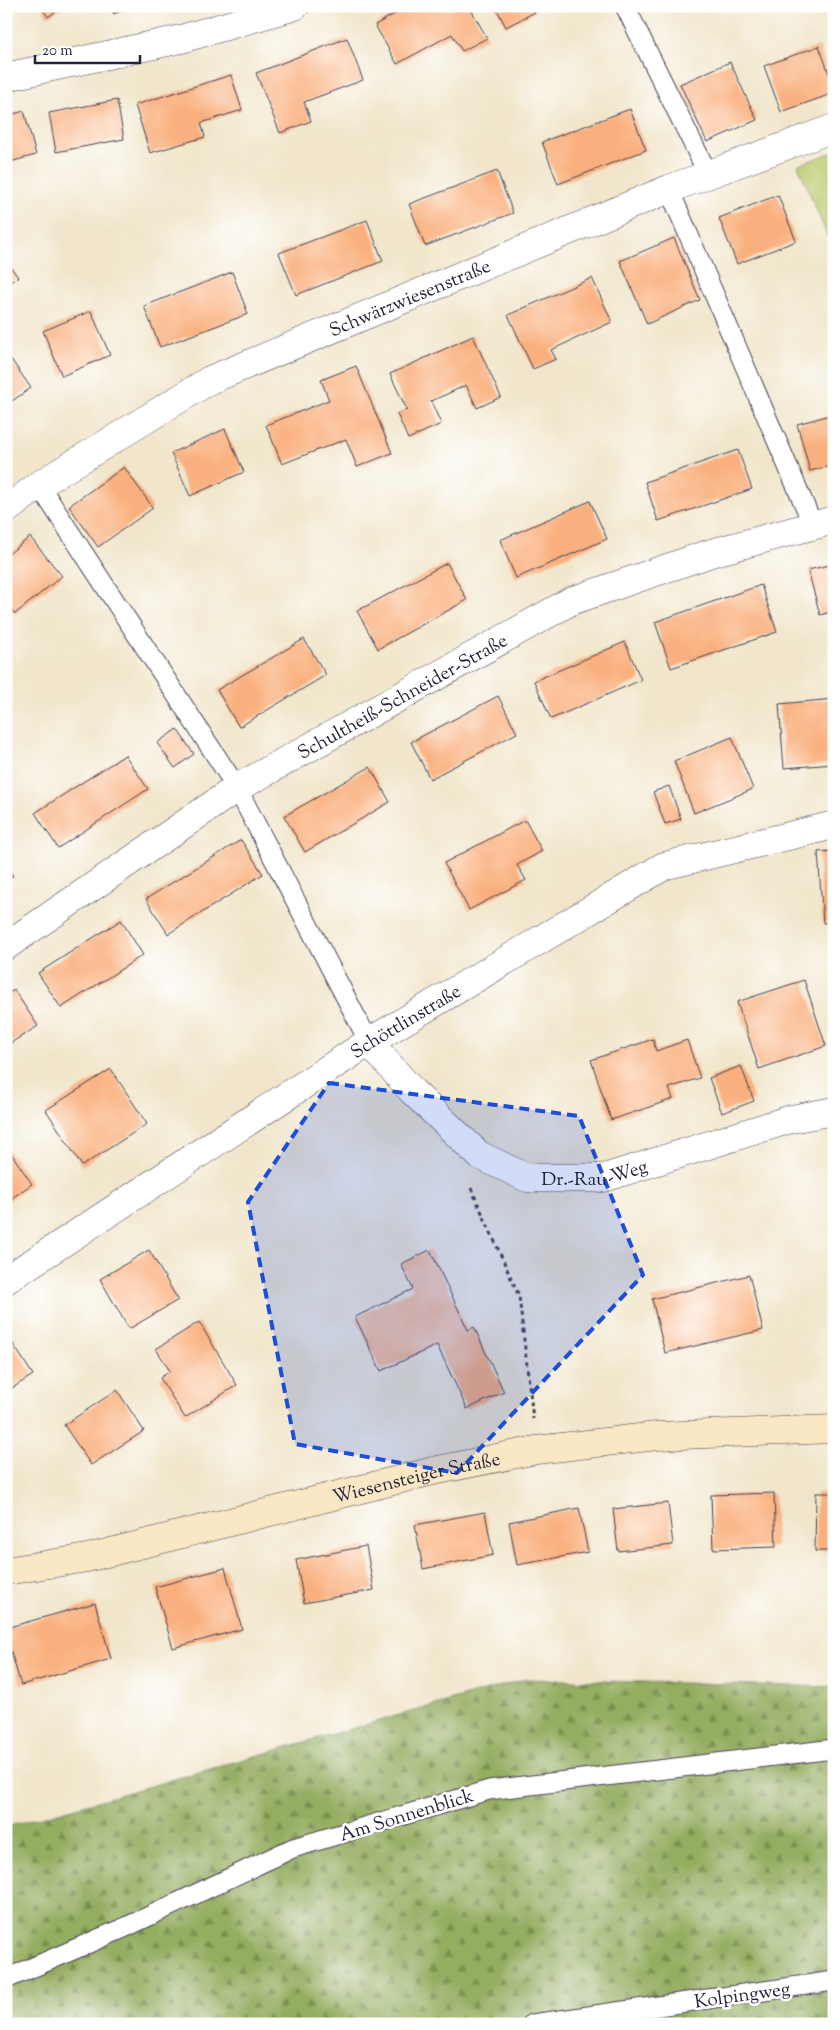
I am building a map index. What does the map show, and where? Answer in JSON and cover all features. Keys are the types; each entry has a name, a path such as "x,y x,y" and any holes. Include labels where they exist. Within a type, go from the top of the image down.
{"main road":[{"name":"Wiesensteiger Straße","path":"6,1571 87,1558 433,1471 536,1450 657,1436 834,1429"}],"street":[{"path":"6,77 181,40 295,6"},
{"name":"Schwärzwiesenstraße","path":"6,510 39,485 210,380 669,189 834,128"},
{"name":"Schultheiß-Schneider-Straße","path":"6,946 237,788 571,601 711,552 823,522"},
{"name":"Schöttlinstraße","path":"6,1280 369,1042 664,866 834,825"},
{"name":"Dr.-Rau-Weg","path":"369,1042 412,1091 479,1154 527,1178 604,1178 791,1118 834,1111"}],"lane":[{"path":"625,6 708,174"},
{"path":"669,189 823,522"},
{"path":"39,485 237,788 369,1042"},
{"name":"Am Sonnenblick","path":"6,1979 126,1927 293,1848 489,1790 834,1749"},
{"name":"Kolpingweg","path":"532,2024 834,1980"}],"path":[{"path":"479,1154 469,1184 519,1296 536,1450"}],"highlighted area":[{"path":"329,1083 579,1116 643,1275 457,1473 295,1444 248,1202"}],"green space":[{"path":"834,152 834,252 798,165"},
{"path":"526,1679 834,1687 834,2024 6,2024 6,1827"}],"building":[{"path":"41,6 64,6 48,17"},
{"path":"110,6 131,6 114,14"},
{"path":"409,6 469,6 487,38 462,51 452,34 397,64 375,25"},
{"path":"495,6 532,6 535,12 506,27"},
{"path":"347,38 363,80 304,102 311,121 280,133 256,73"},
{"path":"819,46 834,87 834,93 781,112 764,66"},
{"path":"730,62 757,120 707,142 680,84"},
{"path":"231,75 242,110 201,123 205,137 150,153 135,105"},
{"path":"117,100 124,139 56,152 49,113"},
{"path":"630,109 646,150 558,184 542,142"},
{"path":"24,111 36,155 6,163 6,116"},
{"path":"497,171 513,213 425,246 409,204"},
{"path":"778,195 796,241 737,264 719,218"},
{"path":"367,220 383,261 296,295 279,253"},
{"path":"674,238 700,300 647,324 620,261"},
{"path":"6,261 18,277 6,285"},
{"path":"232,272 248,314 160,347 144,306"},
{"path":"592,278 612,322 551,350 556,359 533,369 508,315"},
{"path":"91,311 110,355 62,376 43,331"},
{"path":"473,336 501,397 477,408 466,385 431,401 441,424 408,439 397,414 407,410 390,374"},
{"path":"8,355 31,388 6,405 6,356"},
{"path":"356,366 392,453 357,467 346,439 282,464 266,425 329,400 321,380"},
{"path":"834,414 834,465 810,471 797,424"},
{"path":"225,429 244,472 190,496 171,453"},
{"path":"738,450 752,489 658,521 645,482"},
{"path":"124,467 153,508 98,547 69,506"},
{"path":"590,501 607,539 516,578 500,540"},
{"path":"30,537 62,576 15,614 6,603 6,556"},
{"path":"447,563 467,600 378,649 357,611"},
{"path":"834,564 834,611 820,615 808,570"},
{"path":"761,585 777,632 671,668 655,622"},
{"path":"304,639 326,675 239,727 217,690"},
{"path":"625,642 641,680 551,719 534,681"},
{"path":"498,696 517,733 430,779 411,742"},
{"path":"834,699 834,764 784,768 779,704"},
{"path":"177,729 194,754 175,768 157,743"},
{"path":"732,737 753,789 694,813 674,761"},
{"path":"125,755 148,789 58,848 35,813"},
{"path":"370,767 390,802 305,852 284,816"},
{"path":"669,786 681,819 665,824 653,792"},
{"path":"525,820 542,851 517,865 526,880 469,910 444,863"},
{"path":"241,840 263,874 168,934 146,899"},
{"path":"834,851 834,922 823,923 818,852"},
{"path":"6,866 13,876 6,880"},
{"path":"121,920 143,955 61,1008 38,973"},
{"path":"804,980 826,1046 759,1069 737,1002"},
{"path":"14,990 38,1026 6,1046 6,995"},
{"path":"653,1039 656,1051 687,1040 700,1078 669,1088 673,1099 611,1120 591,1060"},
{"path":"741,1066 754,1101 722,1113 709,1078"},
{"path":"111,1069 147,1124 82,1166 46,1110"},
{"path":"6,1146 32,1184 6,1202"},
{"path":"149,1250 178,1300 129,1329 100,1279"},
{"path":"430,1250 468,1330 474,1327 504,1392 467,1409 437,1345 381,1371 355,1317 413,1289 401,1264"},
{"path":"749,1275 763,1330 665,1353 652,1299"},
{"path":"199,1322 237,1385 185,1418 160,1378 170,1371 156,1349"},
{"path":"6,1333 33,1375 6,1392"},
{"path":"117,1390 144,1431 91,1465 64,1425"},
{"path":"774,1493 776,1547 713,1549 711,1495"},
{"path":"816,1493 834,1493 834,1551 815,1551"},
{"path":"668,1503 673,1545 618,1551 613,1509"},
{"path":"579,1508 588,1552 517,1565 509,1522"},
{"path":"485,1512 493,1555 423,1569 415,1525"},
{"path":"366,1546 374,1590 304,1603 296,1560"},
{"path":"225,1568 242,1629 173,1648 155,1587"},
{"path":"95,1603 111,1659 21,1685 6,1635 6,1628"}]}
